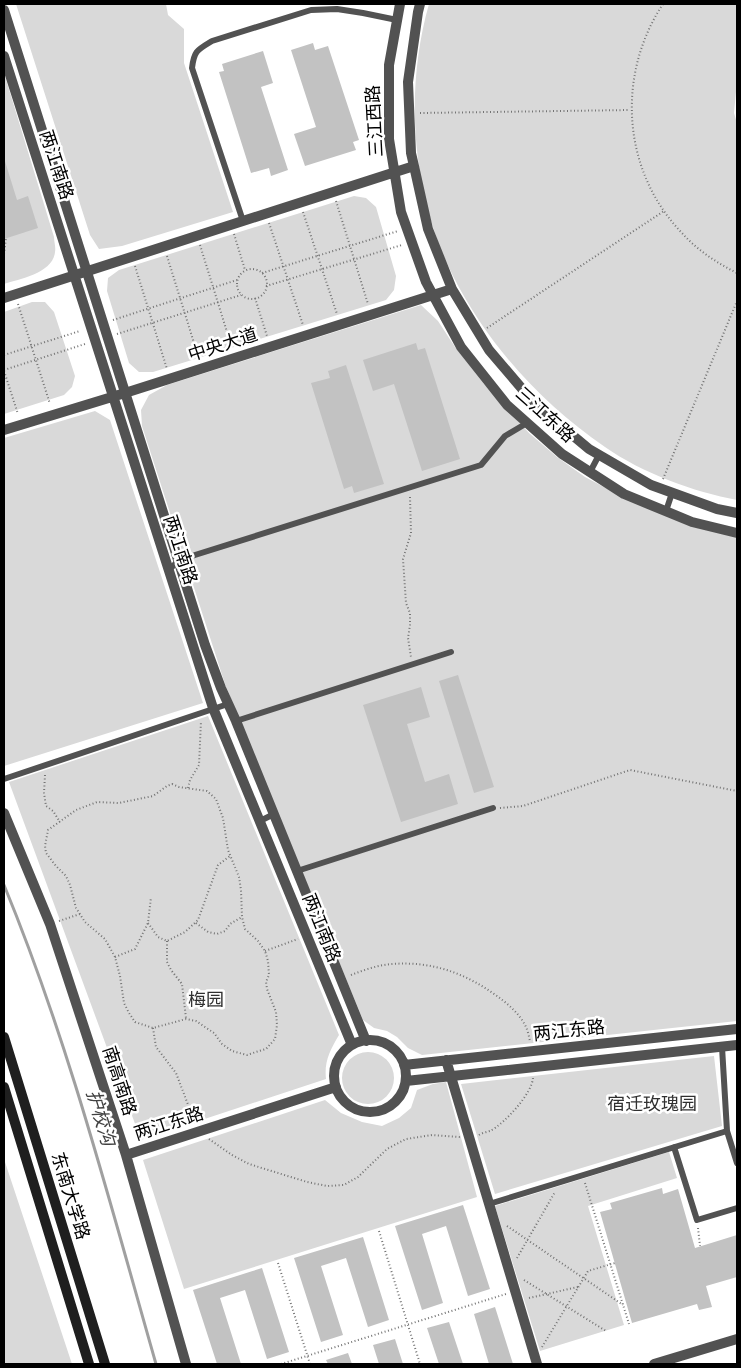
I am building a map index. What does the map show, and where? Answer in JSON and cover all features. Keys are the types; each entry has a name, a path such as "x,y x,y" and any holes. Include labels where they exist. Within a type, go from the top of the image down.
{"main road":[{"name":"东南大学路","path":"4,1037 105,1364"},
{"name":"东南大学路","path":"4,1087 89,1364"}],"street":[{"name":"三江西路","path":"400,4 389,65 389,139 402,212 410,235"},
{"name":"三江西路","path":"420,4 408,82 411,153 428,229"},
{"name":"两江南路","path":"4,10 205,645 366,1041"},
{"name":"两江南路","path":"4,56 213,708 352,1045"},
{"path":"4,298 414,166"},
{"name":"三江东路","path":"428,229 452,289 479,334 489,350 535,404 589,449 651,485 717,509 737,513"},
{"name":"三江东路","path":"410,235 426,282 461,347 507,405 562,454 624,494 692,522 737,533"},
{"name":"中央大道","path":"4,430 452,289"},
{"name":"南高南路","path":"4,813 50,924 126,1155 186,1364"},
{"name":"两江东路","path":"404,1065 737,1029"},
{"path":"375,1040 386,1044 396,1051 403,1060 406,1081 401,1095 394,1104 384,1110 360,1111 350,1106 341,1098 336,1087 334,1075 337,1063 343,1053 352,1045 366,1041 375,1040"},
{"name":"两江东路","path":"406,1081 737,1045"},
{"path":"446,1060 537,1364"},
{"name":"两江东路","path":"126,1155 336,1087"},
{"path":"654,1364 737,1339"}],"lane":[{"path":"243,221 192,68 194,56 201,48 212,41 311,10 337,9 397,20"},
{"path":"16,94 29,90"},
{"path":"169,570 179,560 481,465 505,436 527,423"},
{"path":"590,472 599,454"},
{"path":"666,511 672,493"},
{"path":"236,721 451,652"},
{"path":"4,779 228,704"},
{"path":"298,871 493,808"},
{"path":"260,821 274,814"},
{"path":"308,938 324,936"},
{"path":"722,1047 727,1131 737,1163"},
{"path":"489,1204 727,1131"},
{"path":"674,1147 697,1220 737,1208"}],"path":[{"path":"658,4 662,5 649,28 640,51 633,81 631,110 634,138 640,164 664,212 681,233 700,250 737,273"},
{"path":"737,92 737,116"},
{"path":"410,113 631,110"},
{"path":"332,192 372,315"},
{"path":"300,202 340,325"},
{"path":"479,334 664,212"},
{"path":"266,213 306,336"},
{"path":"231,225 245,270"},
{"path":"262,274 350,246 410,235"},
{"path":"266,286 354,259 410,235"},
{"path":"197,236 236,358"},
{"path":"4,254 6,238"},
{"path":"164,246 202,369"},
{"path":"132,257 171,379"},
{"path":"245,270 259,270 262,274 266,282 262,295 248,298 241,294 237,288 237,280 245,270"},
{"path":"103,323 237,280"},
{"path":"108,337 241,294"},
{"path":"15,295 54,415"},
{"path":"255,298 270,347"},
{"path":"660,488 737,301"},
{"path":"4,355 91,327"},
{"path":"22,425 4,370 95,341"},
{"path":"410,487 411,533 403,559 406,603 410,613 408,638 411,665"},
{"path":"188,788 190,780 199,765 202,712"},
{"path":"46,765 44,794 46,806 53,811 60,822"},
{"path":"493,808 523,806 630,770 737,791"},
{"path":"172,784 207,791 216,799 223,818 230,856 239,877 242,918 245,929 258,941 265,951 268,960 266,982 269,997 276,1012 277,1025 275,1039 266,1049 247,1055 232,1052 222,1044 214,1033 196,1020 186,1019 153,1028 135,1022 128,1013 124,1003 115,957 105,939 85,922 76,908 66,876 46,853 45,846 48,830 60,822 76,810 97,802 119,804 153,796 172,784"},
{"path":"166,941 185,932 196,923 218,865 230,856"},
{"path":"115,957 136,949 148,923 151,897"},
{"path":"50,924 80,914"},
{"path":"196,923 208,932 217,934 225,931 230,924 242,918"},
{"path":"148,923 158,937 166,941"},
{"path":"265,951 308,938"},
{"path":"166,941 167,962 182,984 186,1019"},
{"path":"341,978 379,966 392,964 430,966 452,971 481,985 510,1007 526,1026 533,1051"},
{"path":"153,1028 156,1048 176,1073 198,1132 249,1164 307,1182 327,1186 344,1185 358,1177 387,1148 406,1139 432,1135 469,1138 491,1130 503,1121 526,1096 534,1080 532,1067"},
{"path":"583,1175 629,1324"},
{"path":"509,1271 561,1182"},
{"path":"493,1217 623,1305"},
{"path":"697,1220 700,1246"},
{"path":"379,1231 420,1364"},
{"path":"278,1263 310,1364"},
{"path":"540,1351 588,1271 615,1263"},
{"path":"524,1280 606,1331"},
{"path":"281,1364 408,1324 517,1296 547,1294 578,1288"}],"green space":[{"path":"16,4 166,4 168,15 184,29 184,63 233,212 122,246 99,249 90,235"},
{"path":"429,4 737,4 737,81 734,113 737,123 737,500 686,487 635,465 605,447 560,412 518,371 483,326 467,301 453,276 439,244 428,211 416,142 416,72"},
{"path":"4,73 54,237 55,252 53,259 42,270 4,284"},
{"path":"354,196 366,198 376,207 396,276 394,290 386,300 153,372 139,372 129,363 107,291 108,278 119,270"},
{"path":"32,302 45,302 54,312 75,376 72,387 64,395 4,414 4,312"},
{"path":"421,305 438,321 455,347 484,384 529,433 557,457 585,477 621,496 737,537 737,1021 422,1055 408,1048 397,1037 387,1031 374,1028 363,1020 225,684 142,426 141,410 149,395 167,385"},
{"path":"95,411 110,420 203,703 4,766 4,438"},
{"name":"梅园","path":"208,716 339,1035 328,1056 326,1079 141,1140 9,782"},
{"path":"368,1052 382,1056 390,1064 394,1078 390,1092 382,1100 368,1104 354,1100 346,1092 342,1078 346,1064 354,1056"},
{"name":"宿迁玫瑰园","path":"714,1056 722,1126 495,1194 461,1084"},
{"path":"446,1082 477,1197 184,1289 143,1160 325,1100 341,1113 362,1122 382,1126 399,1118 411,1108 417,1090 433,1084"},
{"path":"669,1152 677,1178 588,1206 624,1325 540,1351 495,1206"},
{"path":"4,1159 72,1364 4,1364"}],"building":[{"path":"313,43 315,50 328,46 359,140 353,142 356,150 305,166 294,134 316,127 291,50"},
{"path":"263,51 273,83 261,87 288,170 271,176 269,168 251,173 219,72 224,71 222,64"},
{"path":"4,158 17,200 28,196 38,228 4,239"},
{"path":"416,343 418,350 425,348 460,459 422,471 394,384 373,391 363,360"},
{"path":"346,365 384,484 354,493 352,486 344,489 311,383 330,378 328,371"},
{"path":"458,675 494,787 474,793 439,681"},
{"path":"421,687 430,717 407,724 425,782 449,774 458,804 401,822 363,705"},
{"path":"662,1188 663,1194 678,1189 695,1248 737,1235 737,1277 706,1286 712,1307 699,1310 697,1304 632,1323 600,1212 612,1209 610,1203"},
{"path":"463,1205 490,1289 468,1296 446,1226 422,1234 443,1303 422,1310 395,1226"},
{"path":"363,1237 389,1320 368,1327 346,1258 321,1266 343,1335 321,1342 294,1258"},
{"path":"262,1268 289,1352 267,1359 245,1290 220,1298 241,1364 217,1364 193,1290"},
{"path":"495,1307 513,1364 489,1364 474,1314"},
{"path":"449,1322 463,1364 439,1364 427,1328"},
{"path":"395,1339 403,1364 379,1364 373,1345"},
{"path":"348,1353 352,1364 328,1364 326,1360"}],"waterway":[{"name":"护校沟","path":"4,885 27,943 68,1062 105,1183 156,1364"}]}
